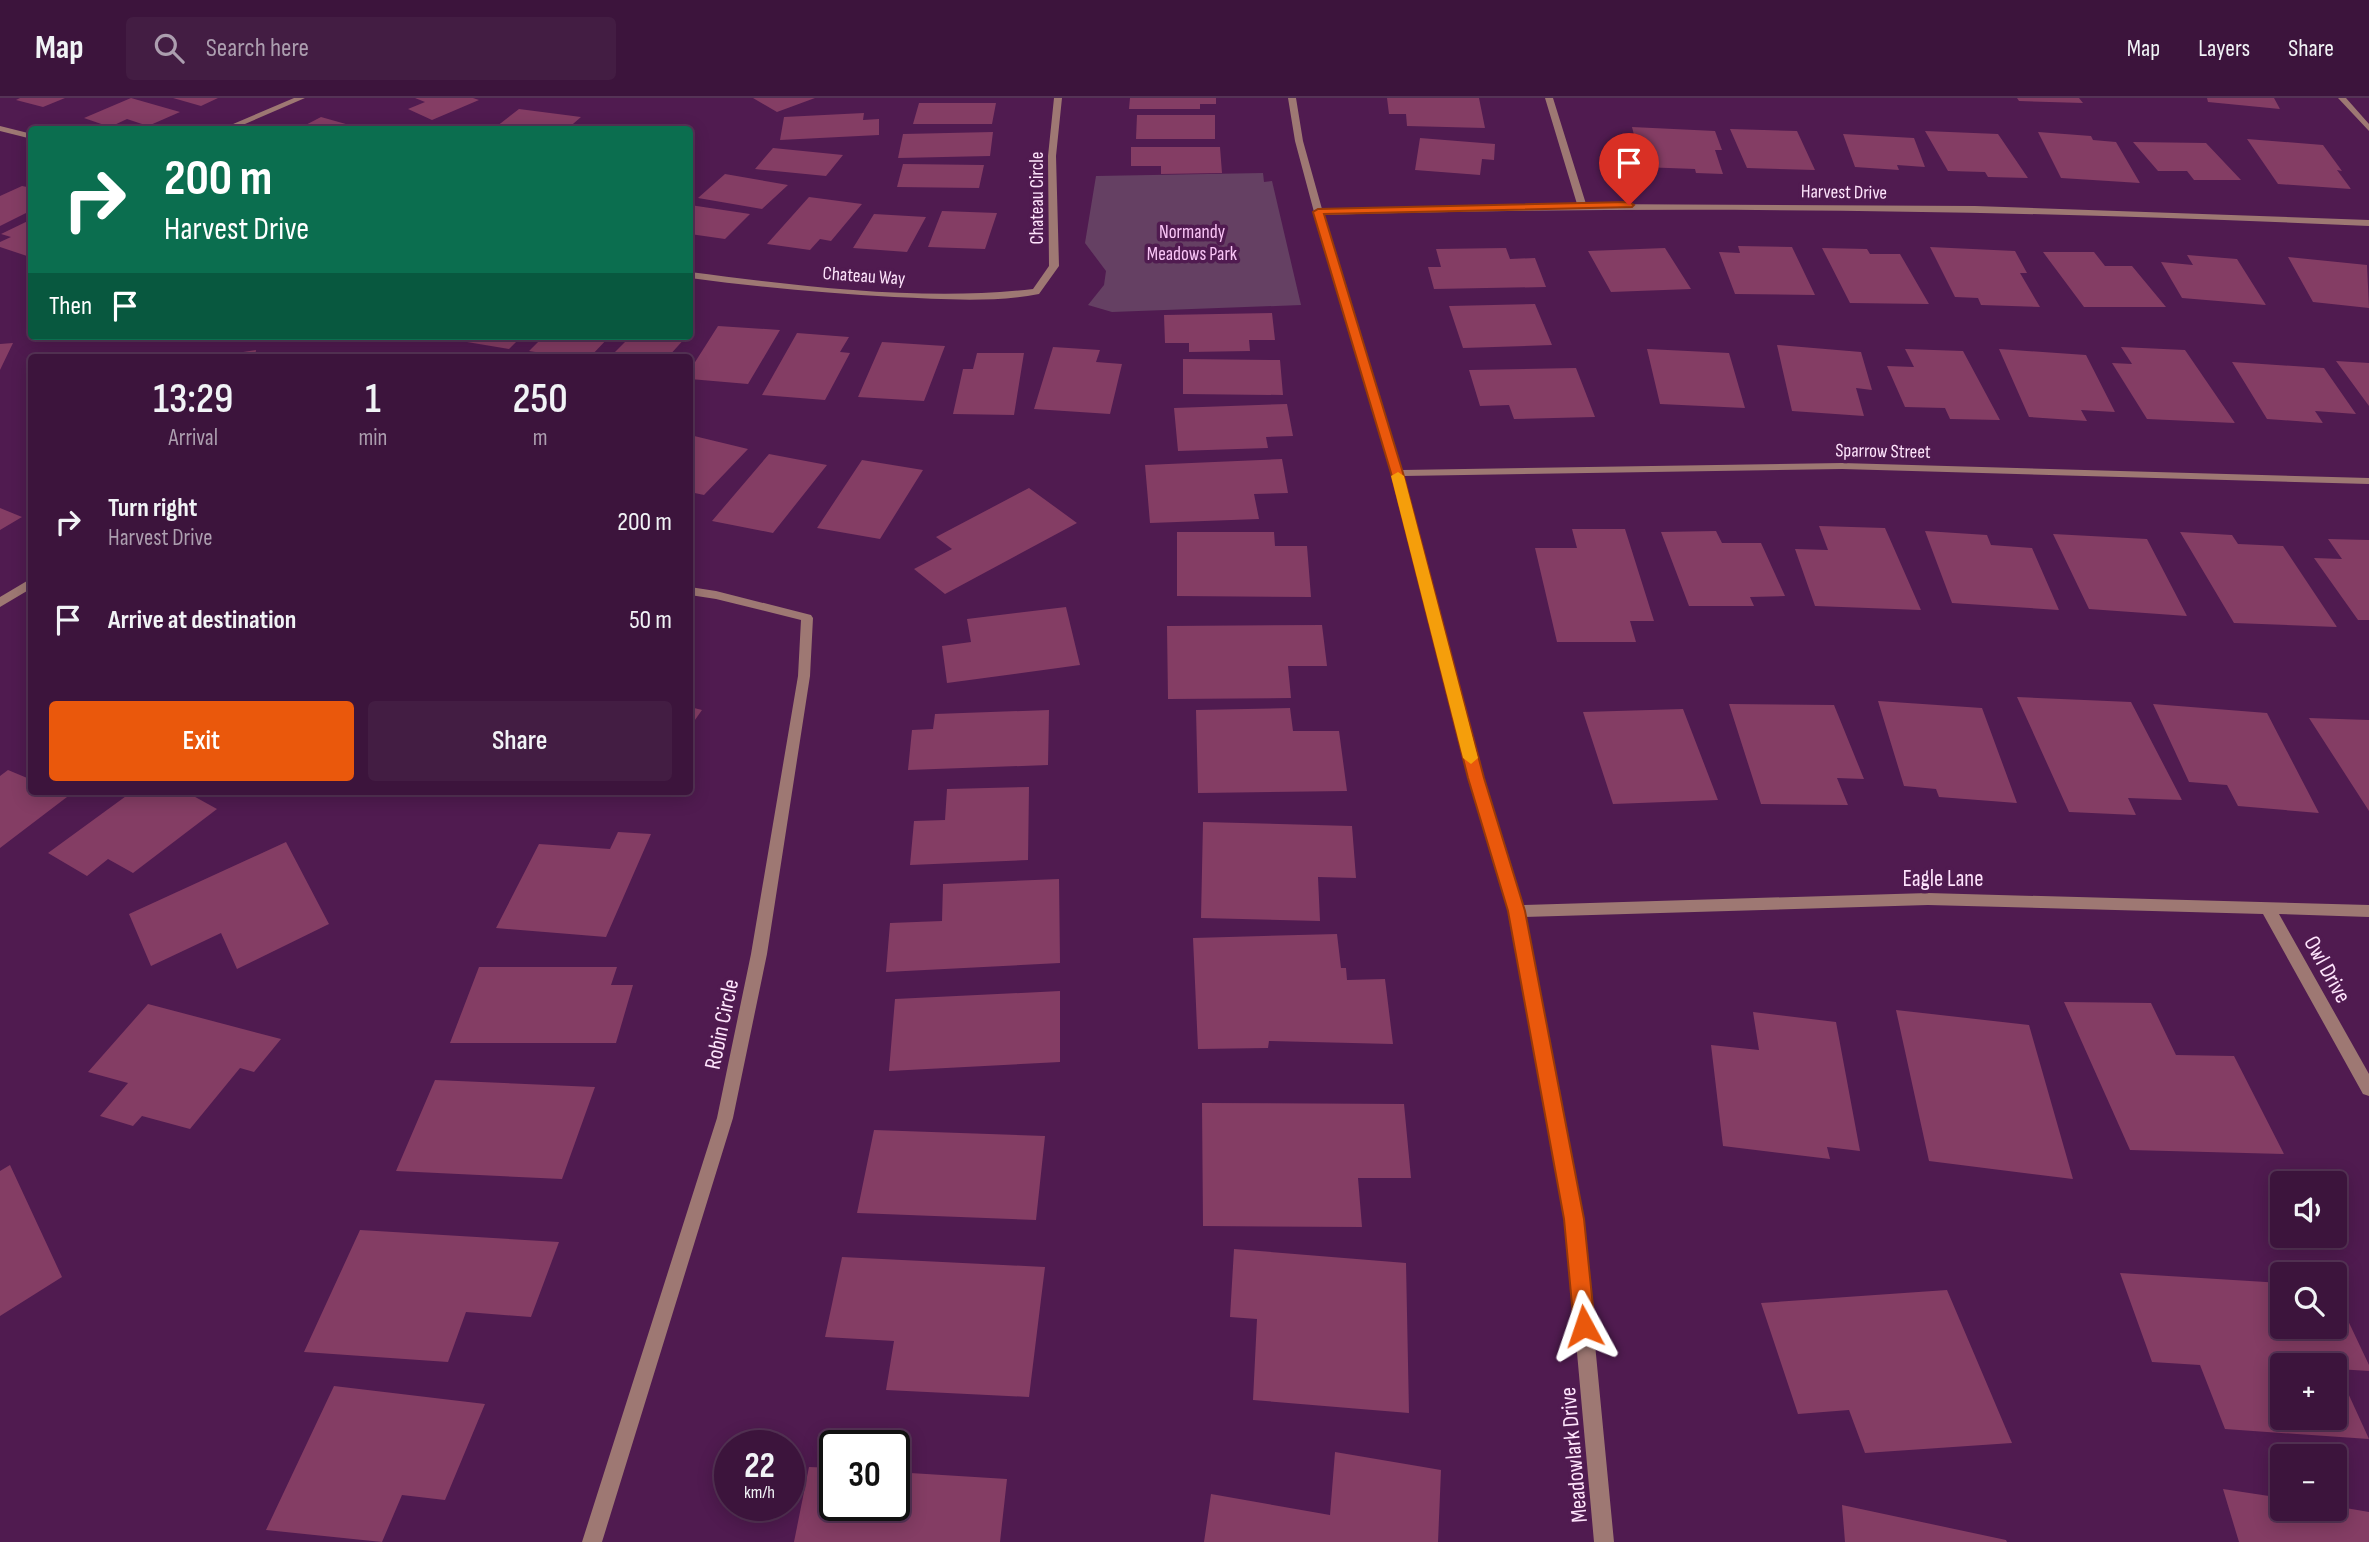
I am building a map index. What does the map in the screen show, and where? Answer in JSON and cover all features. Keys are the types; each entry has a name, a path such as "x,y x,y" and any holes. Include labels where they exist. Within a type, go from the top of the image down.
{"street":[{"path":"233,126 301,98"},
{"name":"Chateau Circle","path":"1036,292 1054,266 1052,156 1058,98"},
{"name":"Meadowlark Drive","path":"1292,98 1299,141 1318,212 1397,473 1476,778 1516,911 1574,1219 1604,1542"},
{"path":"1549,98 1582,204"},
{"path":"2342,98 2369,129"},
{"path":"0,128 28,137"},
{"name":"Harvest Drive","path":"1318,212 1582,204 1986,211 2369,223"},
{"name":"Chateau Way","path":"693,275 792,288 912,295 994,298 1036,292"},
{"name":"Sparrow Street","path":"1397,473 1842,466 2369,481"},
{"path":"0,603 28,585"},
{"name":"Robin Circle","path":"592,1542 725,1118 759,954 804,676 807,618 693,591"},
{"name":"Eagle Lane","path":"1516,911 1928,899 2369,911"},
{"name":"Owl Drive","path":"2267,907 2369,1089"}],"green space":[{"name":"Normandy Meadows Park","path":"1263,173 1264,182 1272,181 1301,305 1112,312 1088,305 1104,285 1106,271 1085,243 1096,176"}],"building":[{"path":"65,98 43,107 16,100"},
{"path":"131,98 180,112 148,126 127,119 107,126 84,118"},
{"path":"173,98 218,98 201,106"},
{"path":"415,98 479,100 432,120 408,109 425,102"},
{"path":"753,98 815,98 777,112"},
{"path":"1130,98 1216,98 1216,104 1200,104 1200,109 1129,109"},
{"path":"1387,98 1479,98 1485,128 1407,126 1406,114 1389,114"},
{"path":"2017,98 2079,98 2083,103 2019,101"},
{"path":"2207,98 2274,98 2280,109 2208,102"},
{"path":"919,103 996,103 992,124 913,124"},
{"path":"519,109 581,117 571,126 497,126"},
{"path":"864,113 863,120 879,119 879,135 780,140 784,117"},
{"path":"1137,115 1215,115 1215,139 1136,139"},
{"path":"321,117 353,126 304,126"},
{"path":"1632,127 1715,131 1722,150 1715,150 1723,174 1696,173 1695,169 1642,167"},
{"path":"1730,129 1797,131 1815,170 1747,168"},
{"path":"1925,131 1998,134 2028,178 1988,177 1985,172 1948,171"},
{"path":"993,132 990,156 898,158 903,134"},
{"path":"2038,132 2091,136 2093,140 2116,142 2140,183 2061,178"},
{"path":"1843,134 1914,138 1925,167 1897,165 1899,170 1855,167"},
{"path":"1420,138 1495,144 1494,160 1482,159 1480,175 1415,170"},
{"path":"2247,139 2323,145 2351,189 2278,184"},
{"path":"2133,142 2206,143 2241,180 2194,180 2187,171 2158,171"},
{"path":"1131,147 1220,147 1222,173 1161,174 1161,166 1131,166"},
{"path":"773,148 843,155 826,176 755,169"},
{"path":"903,164 984,165 979,188 897,187"},
{"path":"725,174 788,185 762,209 698,198"},
{"path":"22,186 28,187 28,212 0,226 0,196"},
{"path":"809,197 862,204 831,241 820,239 810,250 767,244"},
{"path":"693,205 750,214 725,239 693,234"},
{"path":"942,211 997,213 985,249 928,247"},
{"path":"874,214 926,217 907,252 853,248"},
{"path":"28,221 28,255 0,247 0,242 11,237 1,234"},
{"path":"1738,246 1792,247 1815,295 1735,294 1719,252 1740,253"},
{"path":"1930,247 2015,251 2027,273 2020,273 2040,307 1981,305 1978,298 1955,297"},
{"path":"1506,248 1510,259 1535,258 1546,287 1434,289 1428,267 1441,267 1436,249"},
{"path":"1665,248 1691,289 1611,292 1588,251"},
{"path":"1822,248 1867,249 1870,254 1900,254 1929,304 1850,303"},
{"path":"2043,252 2094,252 2105,266 2132,266 2166,307 2084,307"},
{"path":"2187,255 2237,259 2266,305 2182,298 2161,262 2193,265"},
{"path":"2288,257 2367,265 2369,308 2313,302"},
{"path":"1535,304 1552,345 1463,348 1449,306"},
{"path":"1272,313 1275,340 1249,340 1250,351 1189,352 1189,343 1165,343 1164,315"},
{"path":"718,326 780,330 748,384 693,379 693,365"},
{"path":"797,333 849,337 840,352 850,353 825,400 762,395"},
{"path":"455,340 518,340 509,349"},
{"path":"540,340 606,340 593,354 548,354 529,351"},
{"path":"627,340 683,340 671,354 613,354"},
{"path":"882,342 945,346 924,401 858,397"},
{"path":"13,343 0,370 0,344"},
{"path":"1777,345 1861,352 1872,390 1856,388 1864,416 1792,411"},
{"path":"1053,347 1100,350 1096,362 1122,364 1110,414 1034,409"},
{"path":"2121,347 2185,350 2235,423 2147,419 2112,363 2132,364"},
{"path":"1647,349 1729,353 1745,408 1660,404"},
{"path":"1905,349 1963,351 2000,420 1950,419 1945,408 1905,407 1887,366 1914,367"},
{"path":"1999,349 2086,355 2115,412 2081,410 2087,421 2029,417"},
{"path":"256,350 255,354 230,354"},
{"path":"977,353 1024,353 1014,415 953,414 963,369 973,369"},
{"path":"1183,359 1280,360 1283,395 1183,394"},
{"path":"2336,361 2369,363 2369,406"},
{"path":"2232,362 2324,368 2356,414 2315,411 2323,423 2267,419"},
{"path":"1576,368 1595,417 1514,419 1509,405 1480,406 1469,370"},
{"path":"1287,404 1293,436 1266,437 1268,448 1178,451 1174,408"},
{"path":"693,436 748,449 704,495 693,493"},
{"path":"769,454 827,465 773,533 712,521"},
{"path":"1282,459 1288,493 1254,494 1259,519 1150,523 1145,465"},
{"path":"862,460 923,470 880,539 817,528"},
{"path":"1029,488 1077,523 945,594 914,569 952,549 936,537"},
{"path":"0,508 22,517 0,530"},
{"path":"1819,526 1885,528 1921,610 1815,606 1795,549 1828,550"},
{"path":"1572,529 1625,529 1654,621 1630,621 1636,642 1557,642 1535,548 1577,548"},
{"path":"1716,531 1722,543 1761,543 1785,596 1750,597 1754,606 1689,606 1661,532"},
{"path":"1925,531 1987,535 1991,545 2032,548 2059,610 1952,603"},
{"path":"1177,532 1274,532 1275,546 1307,546 1311,597 1177,596"},
{"path":"2180,532 2232,535 2238,544 2283,546 2337,627 2234,623"},
{"path":"2053,534 2147,539 2187,616 2089,609"},
{"path":"2328,539 2369,540 2369,620 2358,620 2314,558 2342,559"},
{"path":"1066,607 1080,665 947,683 942,646 971,642 967,619"},
{"path":"1322,625 1327,666 1288,666 1291,698 1168,699 1167,626"},
{"path":"2017,697 2131,702 2182,800 2128,798 2136,815 2069,812"},
{"path":"1878,701 1982,708 2017,803 1939,797 1936,789 1904,786"},
{"path":"1729,704 1834,705 1864,779 1837,778 1848,805 1761,804"},
{"path":"2153,704 2267,713 2319,813 2238,806 2227,785 2189,782"},
{"path":"693,708 702,710 693,723"},
{"path":"1290,708 1293,731 1339,731 1347,791 1198,793 1196,710"},
{"path":"1683,709 1718,800 1613,804 1583,712"},
{"path":"1049,710 1048,765 908,770 912,730 933,729 935,714"},
{"path":"2309,718 2369,720 2369,811"},
{"path":"8,770 28,778 28,795 67,797 0,848 0,776"},
{"path":"1029,787 1028,860 910,865 914,821 945,820 947,789"},
{"path":"128,795 192,795 217,809 133,873 108,859 87,876 48,853"},
{"path":"1203,822 1352,826 1356,878 1318,877 1320,921 1201,918"},
{"path":"618,832 651,834 606,937 496,928 539,844 610,849"},
{"path":"286,842 329,924 237,969 221,933 151,966 129,914"},
{"path":"1059,879 1060,963 886,972 890,923 942,921 943,884"},
{"path":"1337,934 1341,968 1346,968 1347,980 1385,979 1393,1044 1269,1041 1268,1048 1198,1049 1193,938"},
{"path":"479,967 617,967 611,985 633,985 616,1043 450,1043"},
{"path":"1060,991 1060,1062 889,1071 895,999"},
{"path":"2064,1002 2151,1003 2176,1055 2234,1056 2284,1154 2130,1150"},
{"path":"148,1004 281,1039 254,1072 240,1068 190,1129 142,1116 133,1126 100,1116 128,1083 88,1072"},
{"path":"1896,1010 2029,1025 2073,1179 1929,1161"},
{"path":"1753,1012 1836,1022 1860,1151 1827,1147 1830,1159 1723,1146 1711,1045 1759,1050"},
{"path":"435,1080 595,1087 562,1179 396,1171"},
{"path":"1202,1103 1404,1104 1411,1178 1358,1178 1362,1227 1203,1226"},
{"path":"874,1130 1045,1136 1036,1220 857,1213"},
{"path":"10,1165 62,1277 0,1316 0,1171"},
{"path":"360,1230 559,1242 531,1317 466,1312 448,1362 304,1352"},
{"path":"1234,1249 1406,1263 1409,1413 1253,1400 1257,1319 1230,1317"},
{"path":"842,1257 1045,1267 1029,1397 886,1390 894,1341 825,1337"},
{"path":"2120,1273 2270,1282 2270,1339 2347,1339 2347,1318 2369,1365 2369,1371 2347,1370 2347,1353 2270,1353 2270,1430 2347,1430 2347,1391 2369,1439 2225,1429 2200,1365 2152,1362"},
{"path":"1947,1290 2012,1443 1865,1453 1849,1410 1798,1414 1761,1303"},
{"path":"334,1386 485,1404 445,1500 402,1495 382,1542 266,1530"},
{"path":"1335,1452 1441,1470 1438,1542 1204,1542 1211,1494 1330,1515"},
{"path":"809,1467 819,1467 819,1521 910,1521 910,1473 1007,1479 1000,1542 794,1542 798,1521 805,1521 805,1487"},
{"path":"2223,1489 2270,1496 2270,1521 2347,1521 2347,1508 2369,1512 2369,1542 2239,1542"},
{"path":"1842,1505 2006,1540 2007,1542 1845,1542"}],"slow traffic":[{"path":"1398,476 1471,758"}],"route":[{"path":"1584,1326 1574,1219 1516,911 1476,778 1397,473 1318,212 1629,205"}]}
